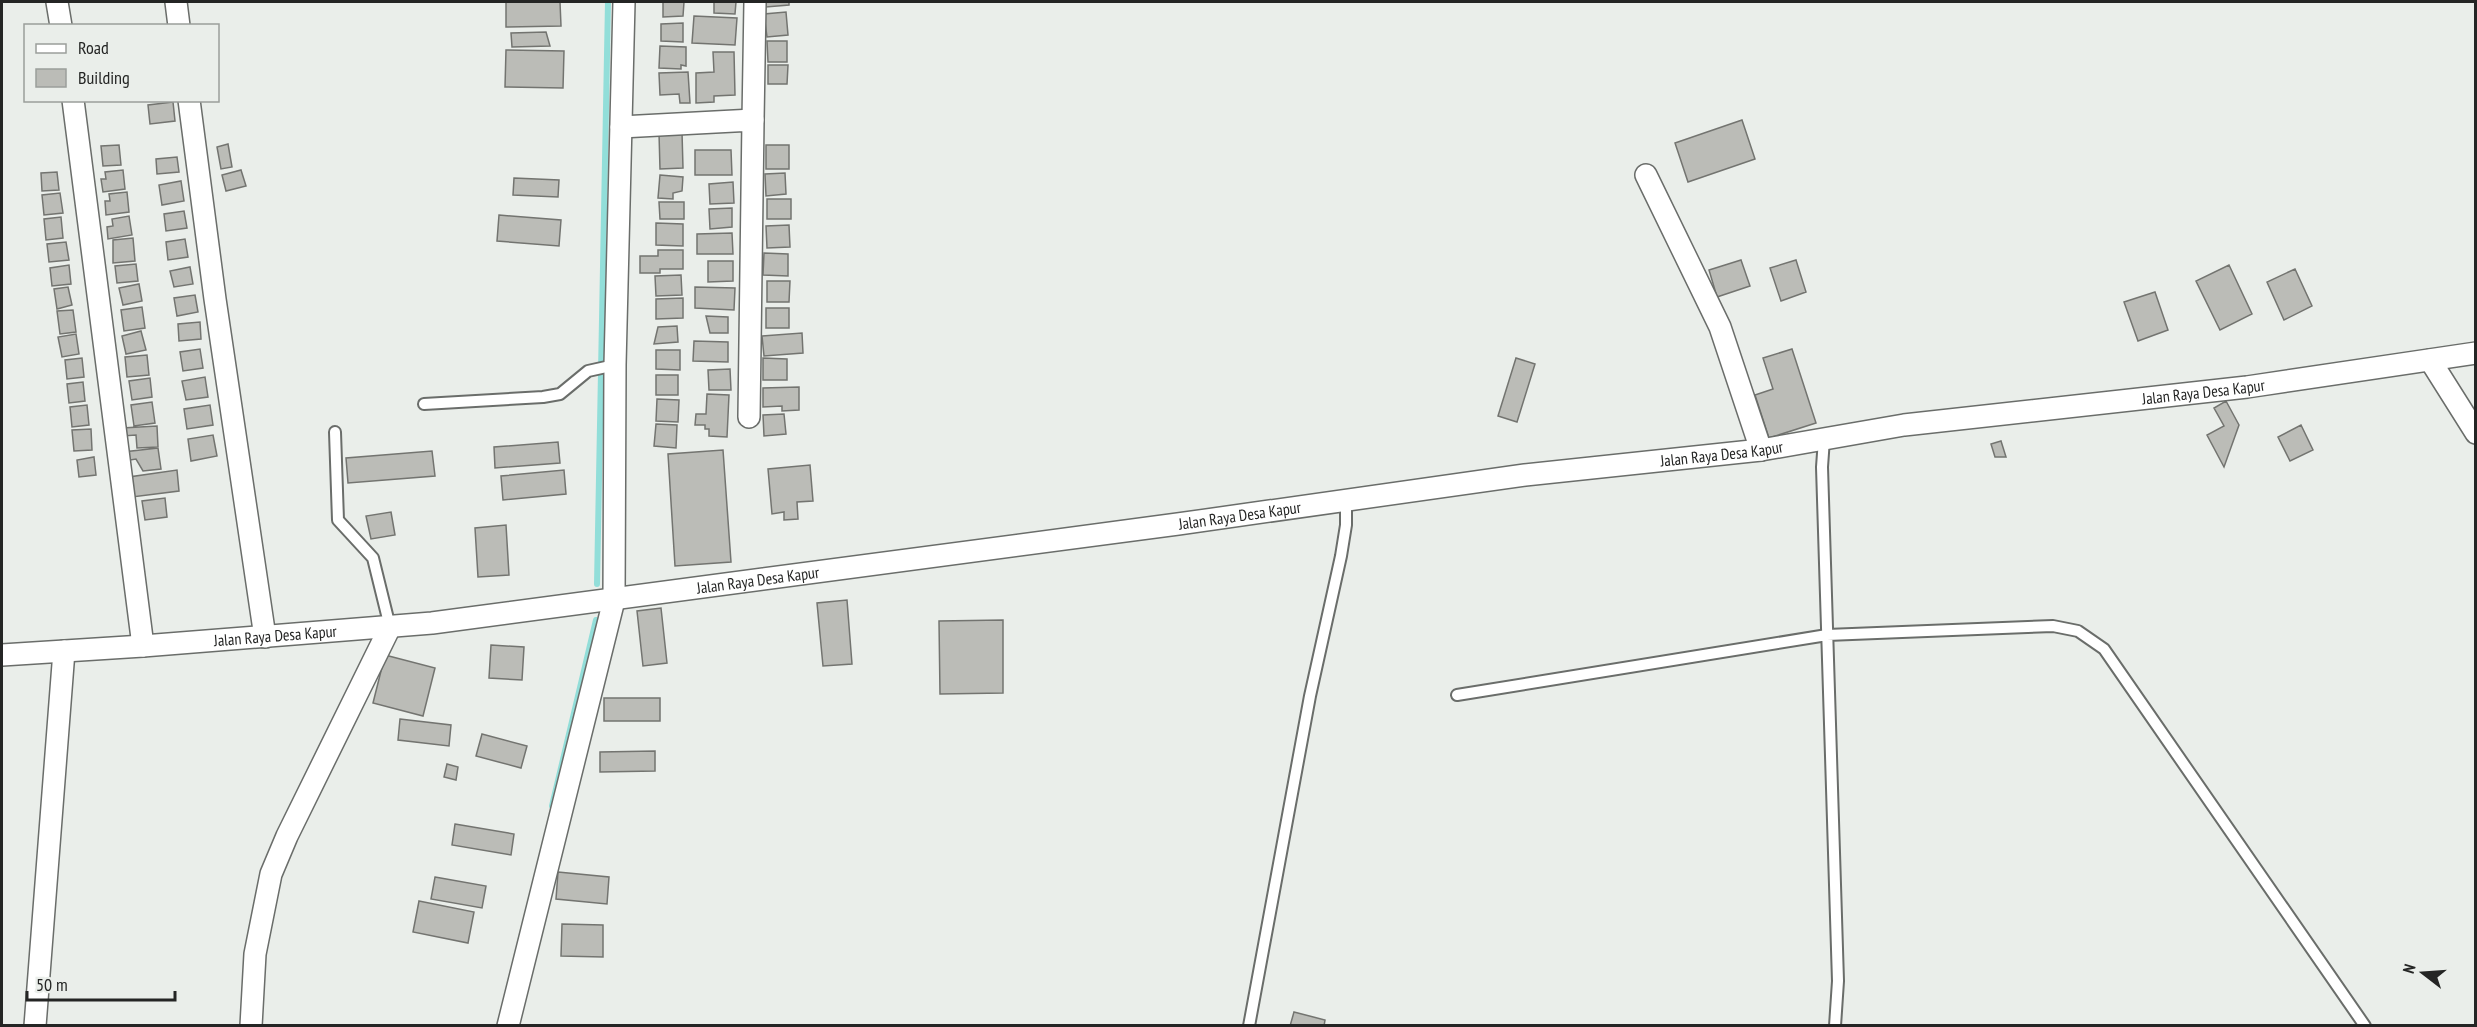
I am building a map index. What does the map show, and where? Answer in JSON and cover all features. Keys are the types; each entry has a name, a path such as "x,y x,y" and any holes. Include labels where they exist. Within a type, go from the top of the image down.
{"street":[{"path":"57,2 61,24"},
{"path":"176,2 179,24"},
{"path":"508,1026 614,600 608,366 621,127 624,2"},
{"path":"749,417 755,2"},
{"path":"73,102 143,646"},
{"path":"189,102 215,299 265,637"},
{"path":"621,127 753,120"},
{"path":"1646,175 1720,327 1761,450"},
{"name":"Jalan Raya Desa Kapur","path":"2,655 390,627 614,600 1525,475 1761,450 1915,423 2247,387 2475,353"},
{"path":"2430,360 2475,433"},
{"path":"251,1026 255,954 271,874 292,825 390,627"},
{"path":"35,1026 64,651"}],"lane":[{"path":"424,405 560,394 588,371 608,366"},
{"path":"335,432 338,520 373,558 390,627"},
{"path":"1824,439 1822,467 1838,981 1835,1026"},
{"path":"1249,1026 1310,696 1341,556 1346,525 1346,500"},
{"path":"1457,695 1827,635 2053,626 2079,631 2104,649 2365,1026"}],"building":[{"path":"506,2 560,2 561,26 506,27"},
{"path":"663,2 684,2 683,16 663,17"},
{"path":"714,2 736,2 735,14 714,13"},
{"path":"766,2 789,2 789,5 766,7"},
{"path":"786,12 788,35 767,37 764,14"},
{"path":"694,16 737,18 735,45 692,43"},
{"path":"683,23 683,42 661,41 661,24"},
{"path":"546,32 550,46 512,47 511,33"},
{"path":"767,41 787,41 787,62 768,62"},
{"path":"660,46 686,47 686,66 681,65 681,69 659,68"},
{"path":"506,50 564,51 563,88 505,87"},
{"path":"713,52 734,52 735,95 714,96 714,102 696,103 696,73 714,72"},
{"path":"768,65 788,65 787,84 768,84"},
{"path":"688,72 690,103 680,103 679,94 660,95 659,73"},
{"path":"173,102 175,121 150,124 148,105"},
{"path":"1742,120 1755,159 1688,182 1675,143"},
{"path":"682,132 683,168 660,169 659,133"},
{"path":"228,144 232,167 221,169 217,147"},
{"path":"119,145 121,165 103,166 101,146"},
{"path":"766,145 789,145 789,169 766,169"},
{"path":"695,150 731,150 732,175 695,175"},
{"path":"177,157 179,172 157,174 156,159"},
{"path":"123,170 125,189 103,192 101,179 106,179 105,172"},
{"path":"241,170 246,186 226,191 222,175"},
{"path":"57,172 59,190 42,191 41,173"},
{"path":"785,173 786,194 766,196 765,174"},
{"path":"660,175 683,177 682,191 673,193 673,199 658,198"},
{"path":"514,178 559,180 558,197 513,195"},
{"path":"181,181 184,201 162,205 159,185"},
{"path":"733,182 734,203 710,204 709,184"},
{"path":"127,192 129,212 106,215 105,201 110,201 109,194"},
{"path":"60,193 63,213 44,215 42,195"},
{"path":"767,199 791,199 791,219 767,219"},
{"path":"659,202 684,202 684,219 660,219"},
{"path":"732,208 732,227 710,229 709,209"},
{"path":"184,211 187,228 166,231 164,214"},
{"path":"499,215 561,220 559,246 497,241"},
{"path":"129,216 132,235 108,239 107,227 113,226 112,219"},
{"path":"61,217 63,238 46,240 44,219"},
{"path":"656,223 683,224 683,246 656,245"},
{"path":"789,225 790,247 767,248 766,226"},
{"path":"732,233 733,254 697,254 697,234"},
{"path":"133,238 135,261 113,263 113,240"},
{"path":"185,239 188,257 168,260 166,242"},
{"path":"66,242 69,260 49,262 47,244"},
{"path":"658,250 683,250 683,269 660,269 660,273 640,273 640,256 658,256"},
{"path":"764,253 788,254 788,276 763,275"},
{"path":"1741,260 1750,286 1717,297 1709,270"},
{"path":"1796,260 1806,292 1781,301 1770,268"},
{"path":"708,261 733,261 733,281 708,282"},
{"path":"136,264 138,281 117,283 115,266"},
{"path":"69,265 71,284 52,286 50,268"},
{"path":"2229,265 2252,314 2220,330 2196,281"},
{"path":"190,267 193,284 174,287 170,271"},
{"path":"2295,269 2312,306 2284,320 2267,282"},
{"path":"681,275 682,295 656,296 655,276"},
{"path":"767,281 790,281 789,302 767,302"},
{"path":"139,284 142,301 123,305 119,288"},
{"path":"68,287 72,305 57,309 54,289"},
{"path":"695,287 735,288 734,310 695,308"},
{"path":"2155,292 2168,330 2138,341 2124,302"},
{"path":"195,295 198,312 177,316 174,298"},
{"path":"683,298 683,318 656,319 656,299"},
{"path":"142,307 145,328 124,331 121,310"},
{"path":"766,308 789,308 789,328 766,328"},
{"path":"73,310 76,332 60,334 57,311"},
{"path":"706,316 728,317 728,333 710,333"},
{"path":"200,322 201,339 179,341 178,324"},
{"path":"677,326 678,342 654,344 658,327"},
{"path":"141,331 146,350 126,354 122,336"},
{"path":"802,333 803,353 764,356 762,336"},
{"path":"76,334 79,354 62,357 58,337"},
{"path":"694,341 728,342 728,362 693,361"},
{"path":"200,349 203,368 183,371 180,352"},
{"path":"1792,349 1816,423 1769,438 1755,395 1773,389 1763,358"},
{"path":"656,350 680,350 680,370 656,369"},
{"path":"147,355 149,375 127,377 125,357"},
{"path":"82,358 84,377 67,379 65,360"},
{"path":"763,358 787,359 787,380 763,380"},
{"path":"1516,358 1535,364 1517,422 1498,416"},
{"path":"730,369 731,390 709,390 708,370"},
{"path":"656,375 678,375 678,395 656,395"},
{"path":"205,377 208,397 186,400 182,381"},
{"path":"150,378 152,397 132,400 129,381"},
{"path":"83,382 85,401 69,403 67,384"},
{"path":"799,387 799,410 782,411 782,406 763,407 763,388"},
{"path":"707,394 729,395 727,437 709,436 709,429 705,429 705,425 695,425 696,414 706,414"},
{"path":"657,399 679,400 678,422 656,421"},
{"path":"2226,401 2239,425 2224,467 2207,435 2224,426 2214,408"},
{"path":"152,402 155,423 134,426 131,405"},
{"path":"87,405 89,425 72,427 70,407"},
{"path":"210,405 213,425 187,429 184,409"},
{"path":"784,414 786,434 764,436 763,415"},
{"path":"656,424 677,425 676,448 654,446"},
{"path":"2301,425 2313,450 2290,461 2278,437"},
{"path":"157,426 158,447 137,448 136,435 122,436 122,428"},
{"path":"91,429 92,450 74,451 72,430"},
{"path":"213,435 217,456 191,461 188,439"},
{"path":"2001,441 2006,457 1995,457 1991,444"},
{"path":"558,442 560,463 495,468 494,447"},
{"path":"158,448 161,469 143,471 136,459 124,461 123,452"},
{"path":"723,450 731,562 675,566 668,454"},
{"path":"432,451 435,476 348,483 346,458"},
{"path":"94,457 96,475 79,477 77,460"},
{"path":"810,465 813,501 797,502 798,519 784,520 784,512 772,514 768,469"},
{"path":"177,470 179,491 132,497 129,477"},
{"path":"564,470 566,494 503,500 501,476"},
{"path":"165,498 167,517 145,520 142,501"},
{"path":"391,512 395,535 371,539 366,516"},
{"path":"506,525 509,575 478,577 475,528"},
{"path":"847,600 852,664 823,666 817,603"},
{"path":"661,608 667,663 643,666 637,611"},
{"path":"1003,620 1003,693 940,694 939,621"},
{"path":"491,645 524,647 522,680 489,678"},
{"path":"385,655 435,668 423,716 373,703"},
{"path":"604,698 660,698 660,721 604,721"},
{"path":"400,719 451,725 449,746 398,740"},
{"path":"482,734 527,746 521,768 476,756"},
{"path":"655,751 655,771 600,772 600,752"},
{"path":"447,764 458,767 456,780 444,777"},
{"path":"455,824 514,834 511,855 452,845"},
{"path":"558,872 609,877 607,904 556,899"},
{"path":"435,877 486,886 482,908 431,899"},
{"path":"419,901 474,912 468,943 413,932"},
{"path":"562,924 603,925 603,957 561,956"},
{"path":"1294,1012 1325,1020 1324,1026 1290,1026"}],"waterway":[{"path":"597,584 608,2"},
{"path":"552,806 596,620"}]}
